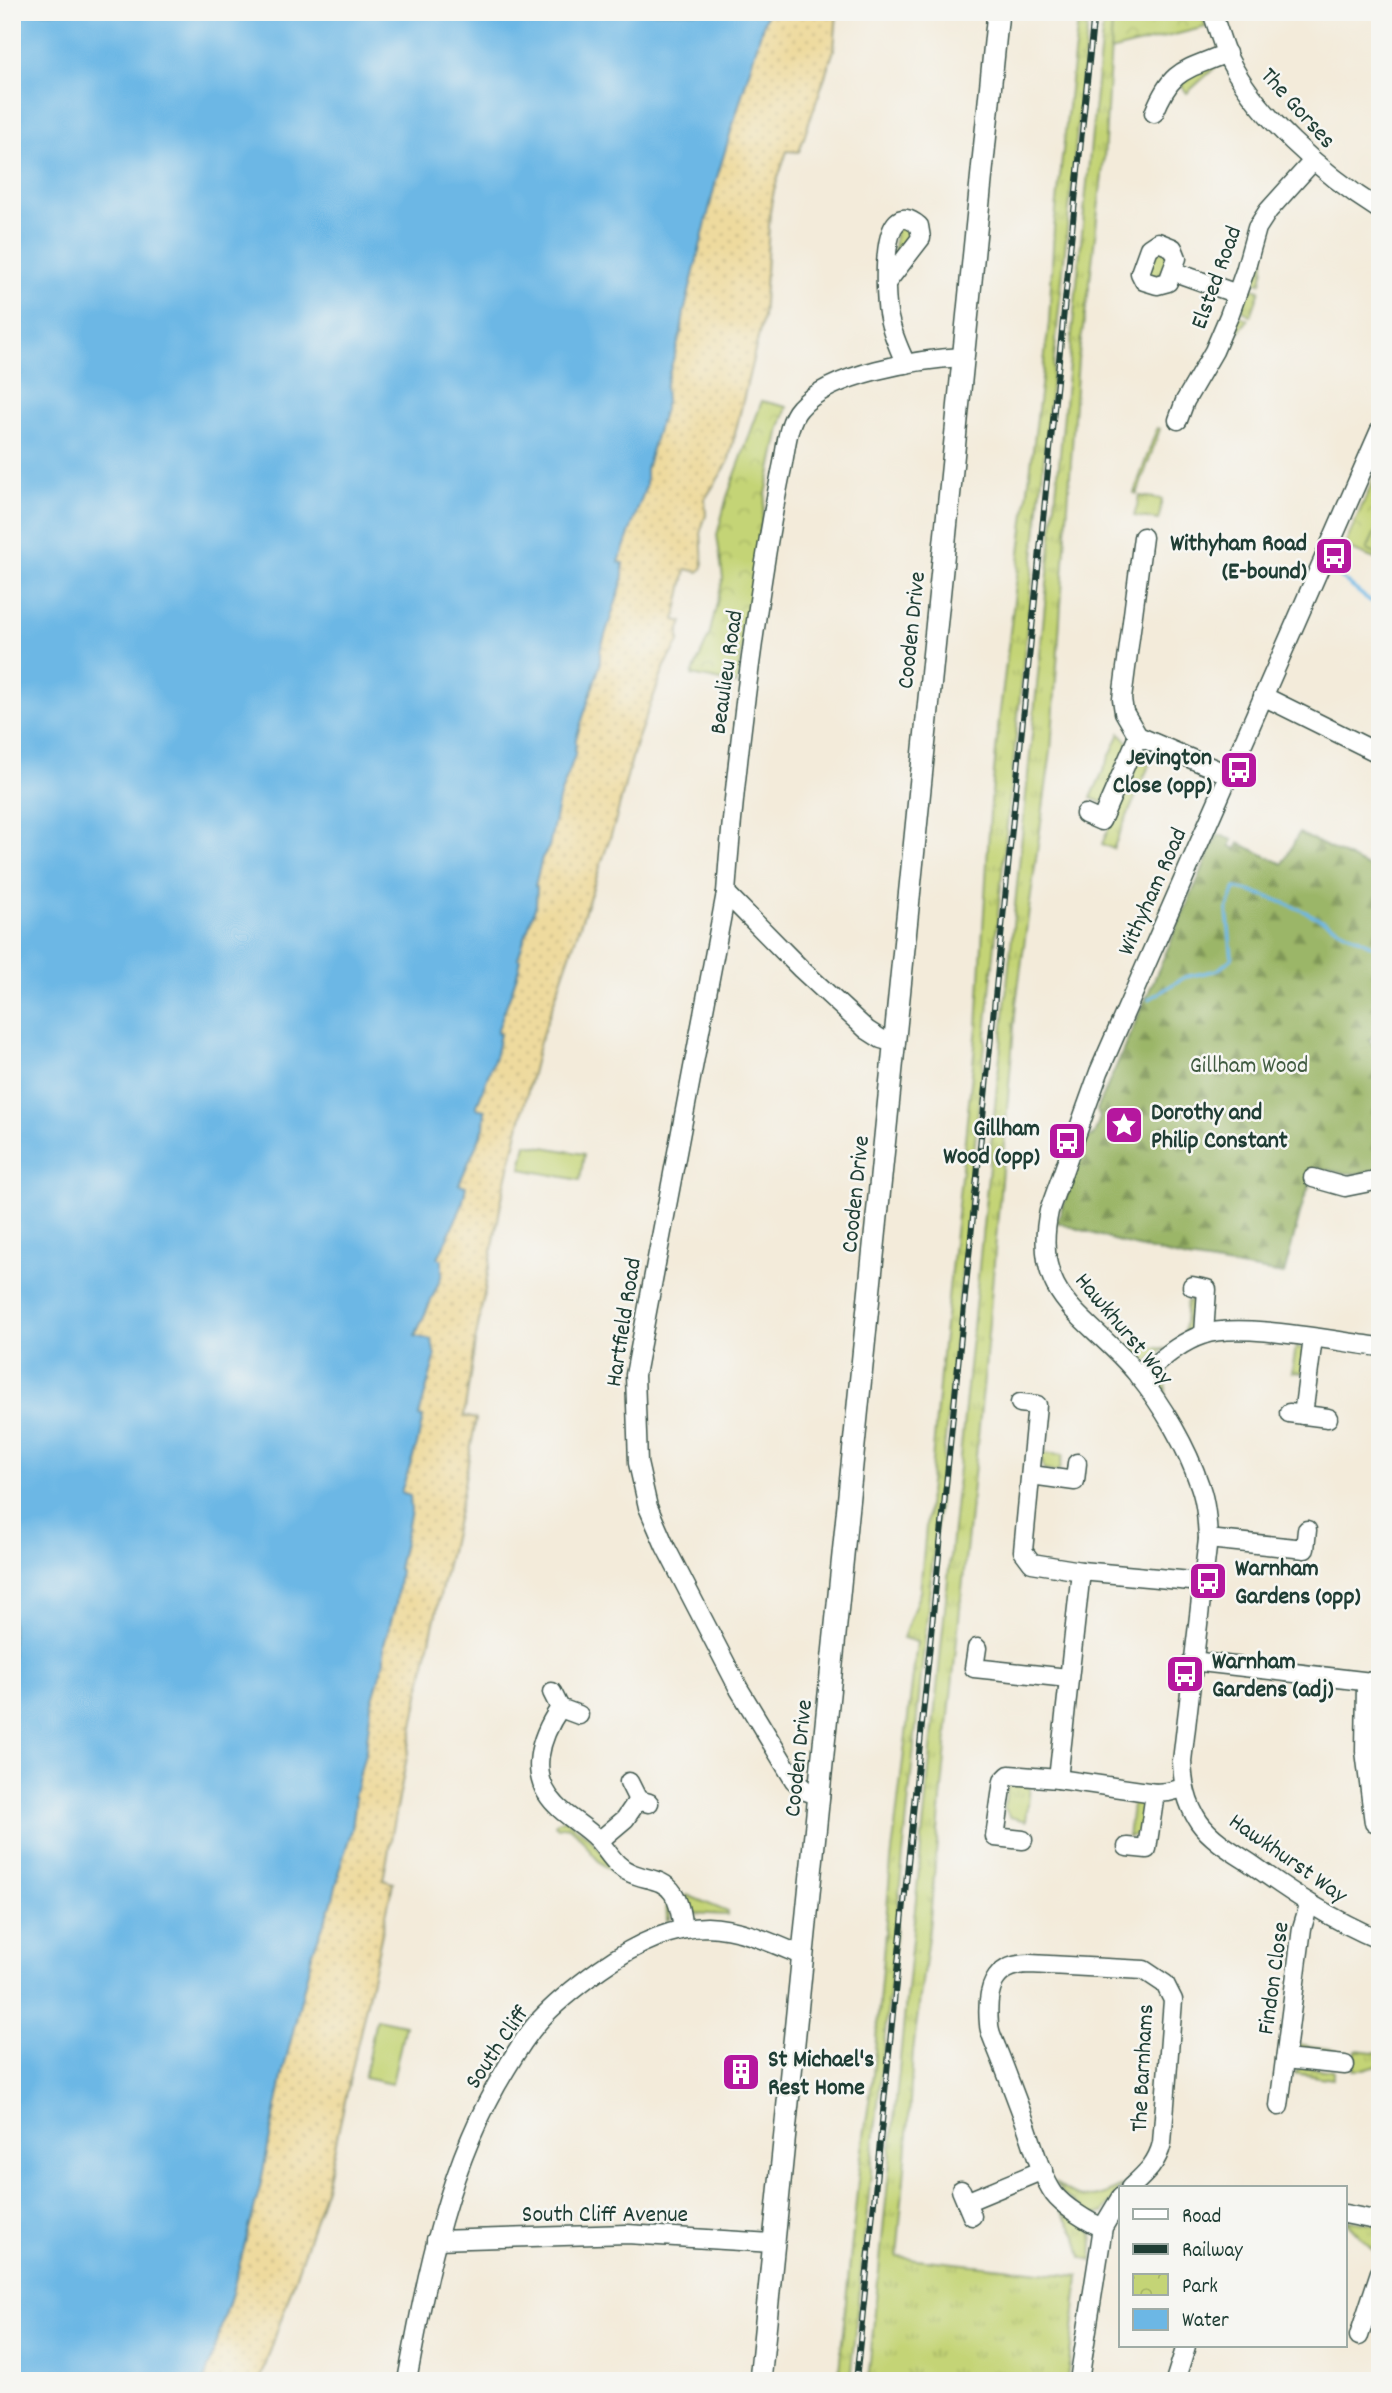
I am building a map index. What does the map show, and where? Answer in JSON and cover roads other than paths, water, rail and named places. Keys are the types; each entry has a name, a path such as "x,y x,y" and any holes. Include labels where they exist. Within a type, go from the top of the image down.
{"main road":[{"name":"Cooden Drive","path":"760,2381 998,12"}],"street":[{"name":"The Gorses","path":"1212,12 1227,53 1242,82 1282,131 1336,180 1380,209"},
{"path":"1163,105 1170,81 1178,73 1227,53"},
{"name":"Elsted Road","path":"1178,420 1185,401 1214,351 1237,294 1257,228 1268,211 1313,161"},
{"path":"1172,271 1237,294"},
{"path":"887,282 888,316 906,364"},
{"name":"Beaulieu Road","path":"726,893 732,815 753,648 776,497 791,426 797,412 802,405 822,392 872,372 906,364 964,357"},
{"name":"Withyham Road","path":"1072,1142 1099,1072 1380,430"},
{"path":"1143,537 1122,699 1124,712 1138,736 1228,775"},
{"path":"1263,696 1380,754"},
{"path":"1085,814 1101,821 1138,736"},
{"path":"726,893 801,969 867,1030 881,1040 895,1043"},
{"name":"Hartfield Road","path":"726,893 635,1376 638,1464 648,1507 665,1546 739,1689 794,1780 806,1791 820,1796"},
{"name":"Hawkhurst Way","path":"1072,1142 1045,1230 1049,1270 1056,1289 1067,1305 1124,1359 1164,1414 1185,1451 1200,1486 1206,1511 1208,1539 1182,1761 1184,1788 1191,1807 1201,1824 1228,1848 1309,1905 1346,1926 1380,1940"},
{"path":"1313,1178 1345,1187 1380,1180"},
{"path":"1192,1286 1207,1289 1204,1334"},
{"path":"1139,1377 1185,1343 1204,1334 1228,1330 1380,1347"},
{"path":"1313,1338 1296,1414 1328,1418"},
{"path":"1020,1402 1037,1405 1023,1551 1032,1563 1081,1571 1202,1583"},
{"path":"1031,1475 1075,1481 1077,1463"},
{"path":"1208,1539 1305,1549 1307,1530"},
{"path":"1058,1779 1081,1571"},
{"path":"977,1648 975,1668 1069,1678"},
{"path":"1192,1661 1373,1683 1365,1751 1375,1814"},
{"path":"579,1715 556,1700 539,1751 539,1771 546,1793 554,1804 598,1841 612,1860 631,1873 654,1879 673,1892 683,1929"},
{"path":"1023,1840 995,1837 1003,1781 1009,1775 1155,1793 1184,1788"},
{"path":"598,1841 643,1801 629,1782"},
{"path":"1127,1847 1147,1850 1155,1793"},
{"name":"Findon Close","path":"1279,2106 1302,1928 1309,1905"},
{"name":"South Cliff","path":"407,2381 436,2240 459,2165 488,2099 522,2043 539,2022 562,1998 616,1958 647,1941 683,1929 707,1927 730,1930 803,1956"},
{"name":"The Barnhams","path":"1103,2227 1074,2211 1055,2196 1043,2169 989,2026 990,1994 996,1978 1004,1969 1015,1964 1144,1970 1165,1984 1173,2000 1162,2143 1159,2158 1153,2167 1132,2186"},
{"name":"Findon Close","path":"1285,2059 1345,2065"},
{"path":"966,2203 1043,2169"},
{"path":"1079,2381 1103,2227 1119,2200"},
{"path":"1346,2214 1380,2221"},
{"name":"South Cliff Avenue","path":"436,2240 627,2234 773,2244"},
{"path":"1360,2336 1380,2272"},
{"path":"1175,2381 1185,2348"}],"water":[{"path":"12,12 767,12 716,181 681,333 665,387 666,402 646,469 646,486 619,562 623,563 623,580 600,651 600,665 576,739 575,755 559,799 549,847 542,858 535,886 536,905 518,958 521,959 516,978 497,1033 500,1034 496,1054 476,1108 485,1110 484,1128 459,1184 466,1186 462,1206 438,1258 442,1260 442,1274 415,1336 432,1340 435,1358 419,1416 423,1417 417,1445 401,1492 410,1495 411,1511 398,1569 396,1604 384,1645 384,1662 371,1705 366,1749 354,1797 352,1829 331,1906 313,1951 284,2068 260,2187 232,2293 204,2381 12,2381"}],"waterway":[{"path":"1333,572 1370,601 1380,603"},
{"path":"1149,999 1185,977 1218,970 1232,958 1227,910 1235,888 1291,906 1380,950"}],"railway":[{"path":"856,2381 1094,12"}],"place":[{"name":"Withyham Road (E-bound)","path":"1334,556"},
{"name":"Jevington Close (opp)","path":"1239,770"},
{"name":"Dorothy and Philip Constant","path":"1124,1125"},
{"name":"Gillham Wood (opp)","path":"1067,1141"},
{"name":"Warnham Gardens (opp)","path":"1208,1581"},
{"name":"Warnham Gardens (adj)","path":"1185,1674"},
{"name":"St Michael's Rest Home","path":"741,2072"}],"park label":[{"name":"Gillham Wood","path":"1249,1064"}]}
